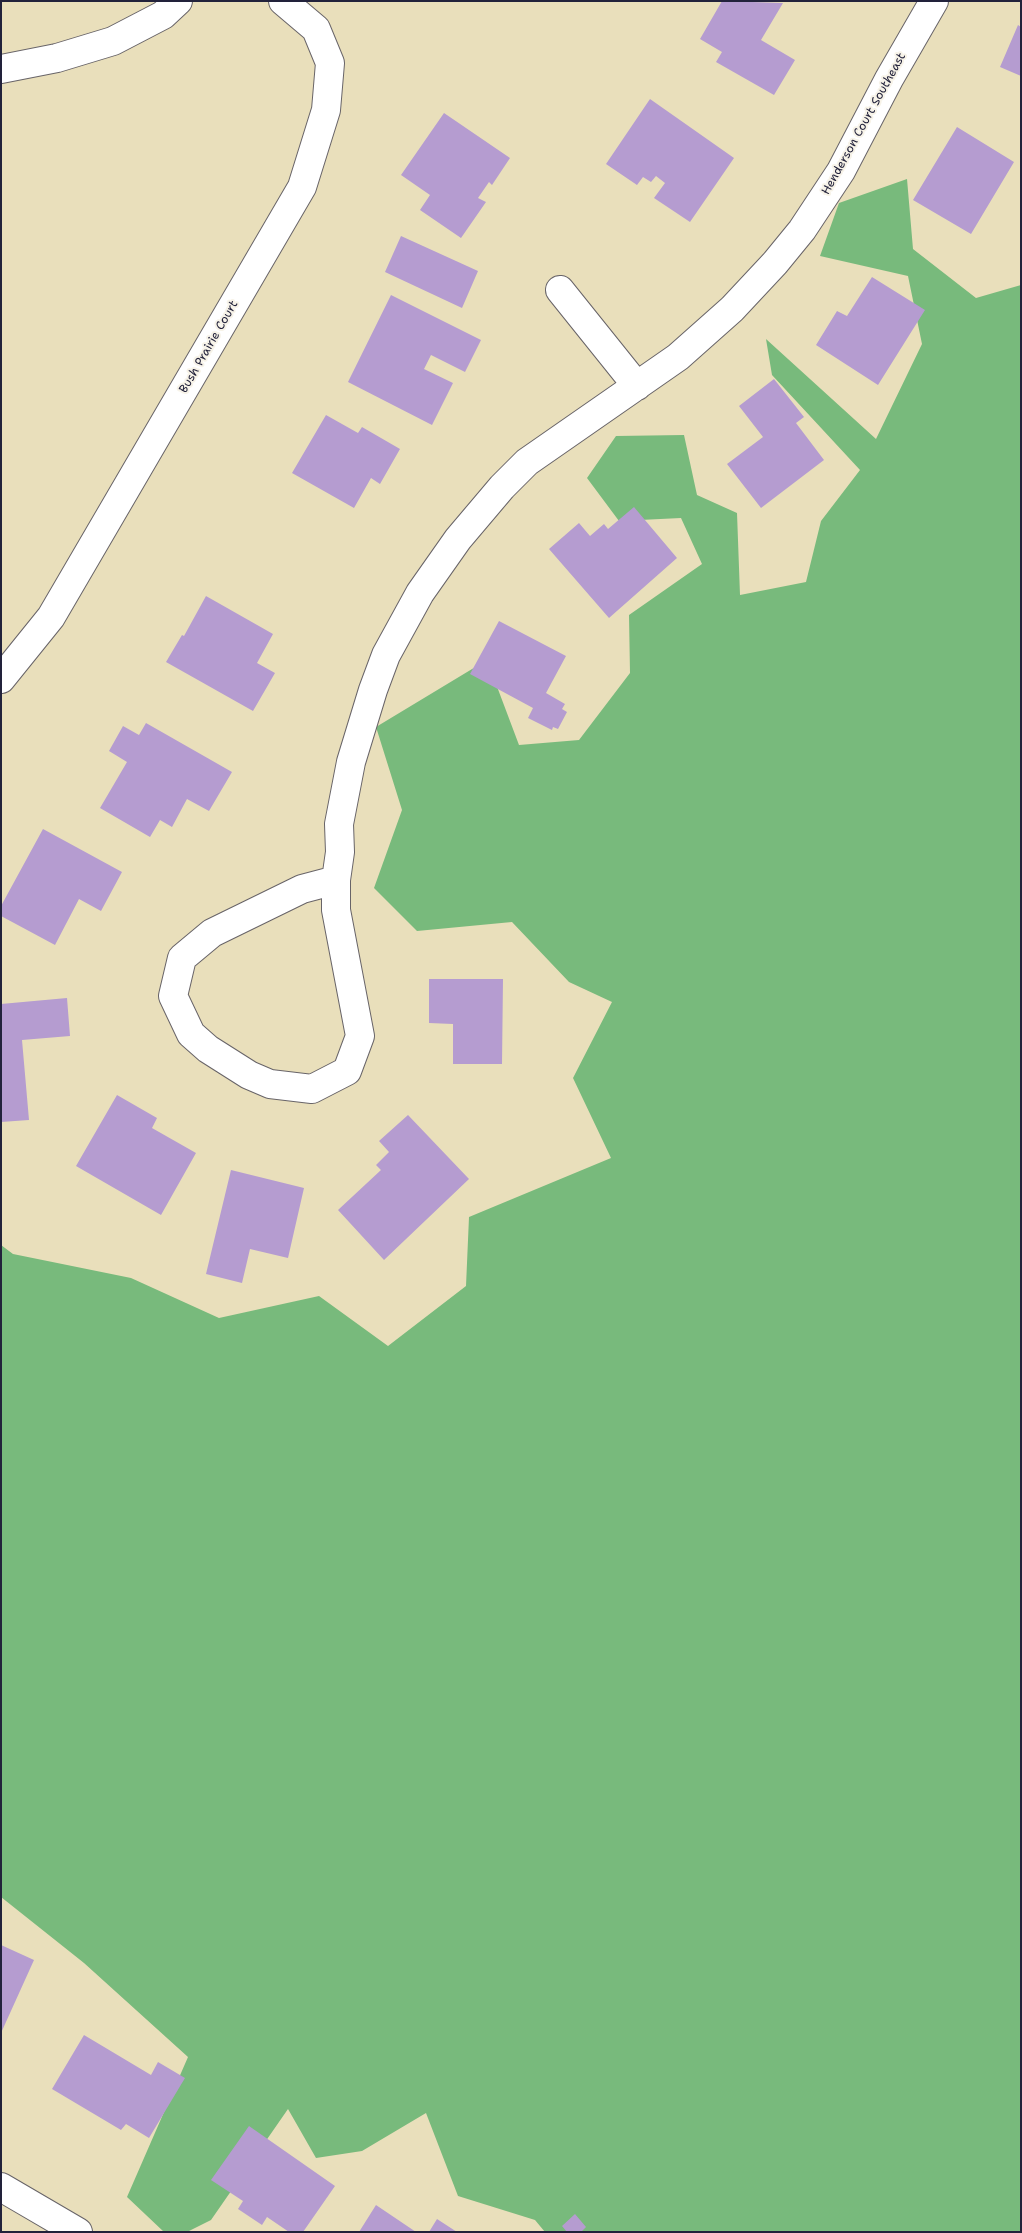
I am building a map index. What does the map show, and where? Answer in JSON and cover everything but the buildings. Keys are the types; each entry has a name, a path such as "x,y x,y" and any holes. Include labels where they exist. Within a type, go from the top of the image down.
{"street":[{"path":"1,69 57,58 113,41 163,14 178,1"},
{"name":"Bush Prairie Court","path":"1,679 51,618 302,187 326,110 330,63 316,29 283,1"},
{"name":"Henderson Court Southeast","path":"336,880 302,889 212,933 182,958 173,996 191,1034 208,1049 250,1075 270,1084 312,1089 347,1071 360,1036 336,910 336,880 340,852 339,824 351,762 373,690 386,655 420,593 458,539 502,487 527,462 678,356 732,308 775,263 802,230 841,171 889,79 934,1"},
{"path":"560,290 637,386"},
{"path":"1,2187 78,2232"}],"green space":[{"path":"907,179 913,249 976,298 1021,285 1021,2232 545,2232 535,2220 458,2196 426,2113 362,2151 316,2158 288,2109 211,2220 187,2232 164,2232 127,2197 188,2057 84,1963 1,1897 1,1245 13,1254 131,1278 219,1318 319,1296 388,1346 466,1286 469,1217 611,1158 573,1078 612,1002 569,982 512,922 417,931 374,888 402,810 376,727 487,660 519,745 579,740 630,673 629,615 702,564 681,518 619,521 587,478 616,436 684,435 697,495 737,513 740,595 806,582 821,521 860,470 772,375 766,339 876,439 922,344 908,276 820,256 839,203"}]}
